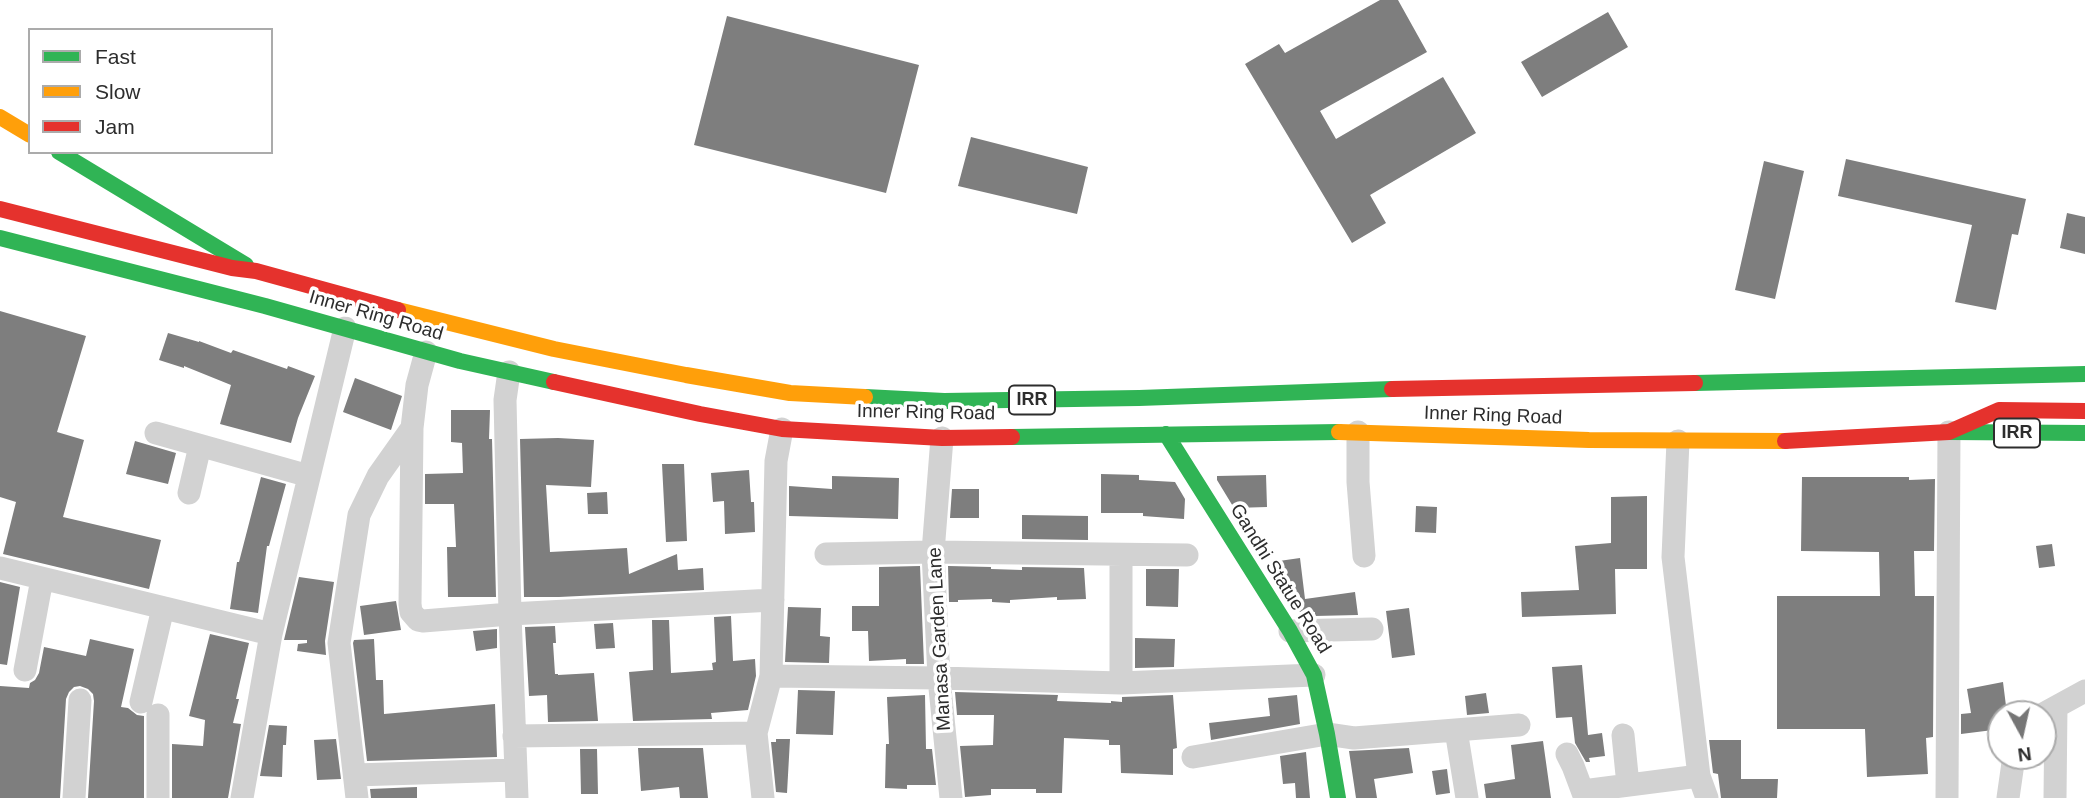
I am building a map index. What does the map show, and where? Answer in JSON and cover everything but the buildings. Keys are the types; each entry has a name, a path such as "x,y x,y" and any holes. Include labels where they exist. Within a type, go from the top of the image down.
{"main road":[{"path":"0,117 28,134"},
{"path":"62,154 257,271"},
{"name":"Inner Ring Road","path":"0,209 232,268 257,271 429,318 561,350 790,393 972,401 2085,374"},
{"name":"Inner Ring Road","path":"0,238 265,306 426,352 700,414 782,429 942,438 1358,432 1678,441 1783,441 1949,432 2085,433"},
{"path":"1949,432 1999,410 2085,411"},
{"name":"Gandhi Statue Road","path":"1166,434 1290,631 1314,675 1328,734 1338,798"}],"street":[{"path":"242,798 271,634 345,328"},
{"path":"426,352 417,385 412,428 410,604 411,612 418,620 773,600"},
{"path":"509,372 505,400 514,770 517,798"},
{"path":"412,428 378,476 359,515 339,643 356,787 514,770"},
{"path":"763,798 756,733 771,676 776,461 782,429"},
{"path":"1358,432 1358,482 1364,556"},
{"path":"1947,798 1949,432"},
{"path":"156,433 309,476"},
{"name":"Manasa Garden Lane","path":"942,438 933,552 939,678 951,798"},
{"path":"1678,441 1673,557 1699,776 1707,798"},
{"path":"189,494 200,446"},
{"path":"826,554 933,552 1187,555"},
{"path":"1121,555 1121,683"},
{"path":"0,568 271,634"},
{"path":"25,670 42,579"},
{"path":"158,798 150,709 163,608"},
{"path":"1290,631 1372,629"},
{"path":"771,676 1121,683 1314,675"},
{"path":"2057,706 2085,691"},
{"path":"74,798 80,700"},
{"path":"1193,757 1328,734 1354,738 1519,725"},
{"path":"1456,730 1467,798"},
{"path":"514,736 756,733"},
{"path":"1623,735 1628,785"},
{"path":"1567,754 1584,794 1699,776"},
{"path":"2008,798 2012,770"},
{"path":"2053,770 2055,798"}],"traffic: fast":[{"path":"62,154 246,265"},
{"path":"0,238 265,306 460,361 554,382"},
{"path":"1695,383 2085,374"},
{"path":"865,397 944,401 1139,398 1392,389"},
{"path":"1012,437 1339,432"},
{"path":"1949,432 2085,433"},
{"path":"1166,434 1290,631 1314,675 1338,798"}],"traffic: slow":[{"path":"0,117 28,134"},
{"path":"398,310 554,349 686,375 790,393 865,397"},
{"path":"1339,432 1589,440 1785,441"}],"traffic: jam":[{"path":"0,209 232,268 256,271 398,310"},
{"path":"554,382 782,429 942,438 1012,437"},
{"path":"1392,389 1695,383"},
{"path":"1785,441 1949,432 1999,410 2085,411"}]}
